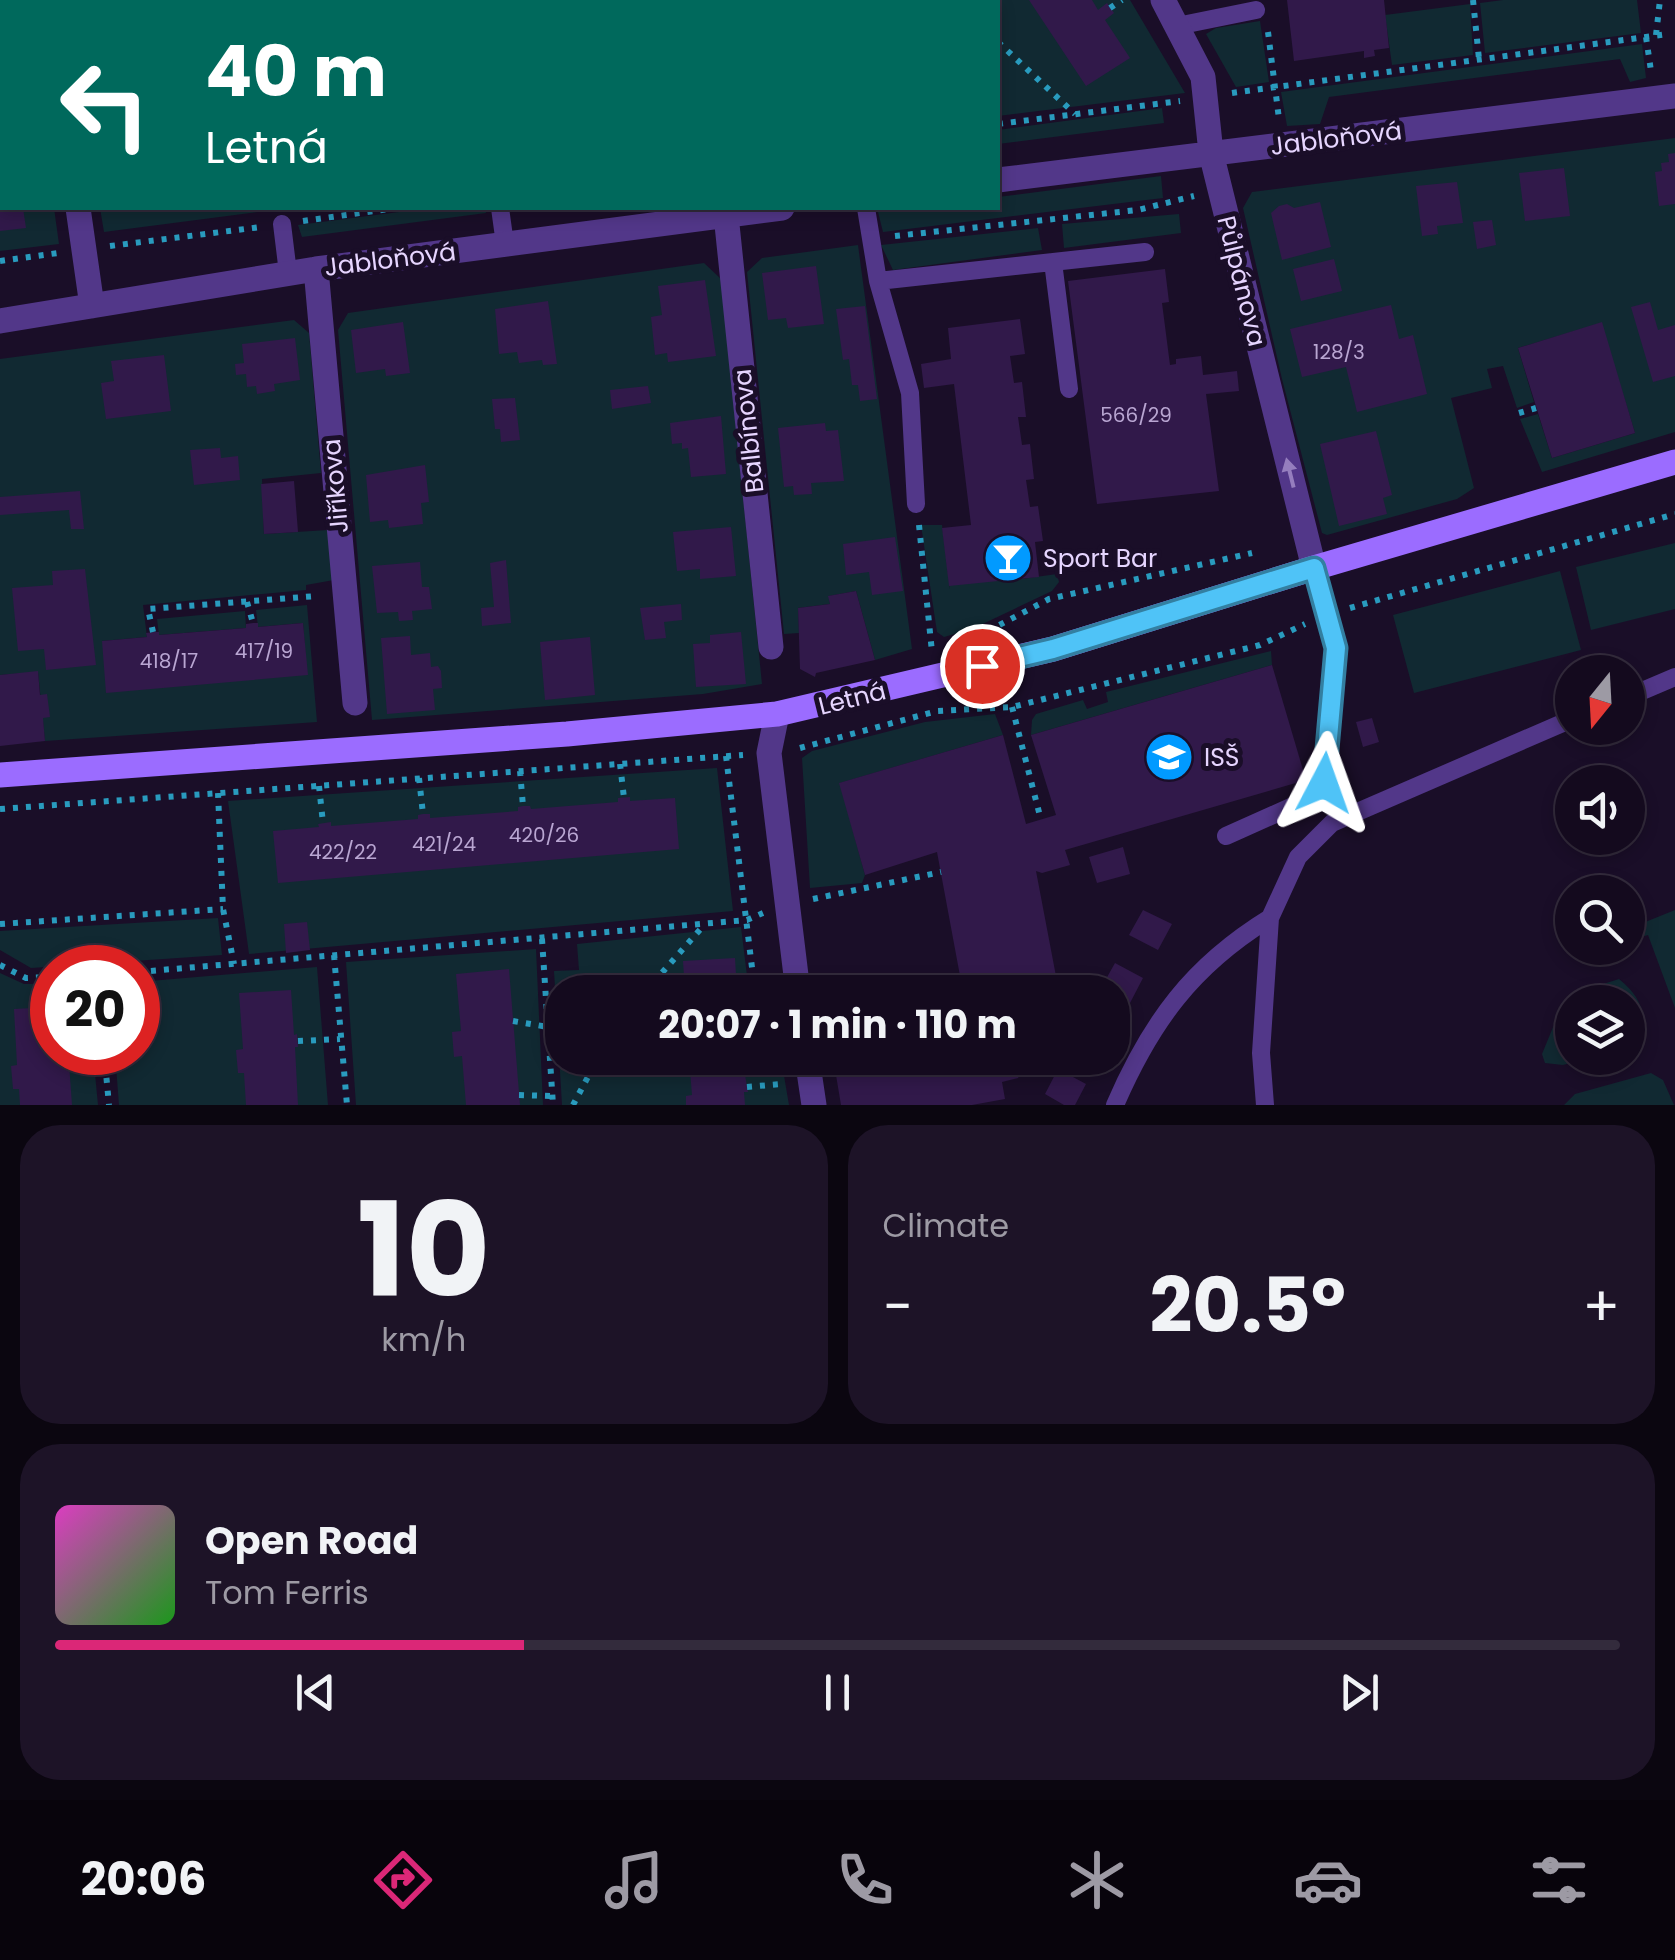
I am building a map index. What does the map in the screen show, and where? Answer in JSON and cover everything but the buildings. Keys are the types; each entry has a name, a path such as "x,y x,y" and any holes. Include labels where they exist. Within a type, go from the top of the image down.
{"street":[{"name":"Půlpánova","path":"1163,0 1203,77 1210,153 1314,568"},
{"name":"Jabloňová","path":"1000,180 1675,96"},
{"path":"78,210 92,306"},
{"name":"Jabloňová","path":"0,321 316,268 756,210"},
{"name":"Balbínova","path":"716,213 771,647"},
{"name":"Jiříkova","path":"316,268 355,703"},
{"name":"Letná","path":"0,776 567,734 777,714 1053,649 1675,462"},
{"path":"777,714 769,753 796,975"},
{"path":"810,1075 814,1105"}],"lane":[{"path":"1177,26 1261,13"},
{"path":"500,210 505,244"},
{"path":"866,210 878,280 910,393 916,504"},
{"path":"282,224 288,274"},
{"path":"878,280 1146,252"},
{"path":"1053,262 1069,390"},
{"path":"1226,836 1313,797 1324,783 1336,648 1314,568"},
{"path":"1645,689 1675,677"},
{"path":"1266,1105 1261,1053 1270,918 1298,857 1332,823 1555,726"},
{"path":"1116,1105 1138,1053 1184,988 1212,959 1270,918"}],"path":[{"path":"1110,8 1122,0"},
{"path":"1473,0 1479,59"},
{"path":"1656,36 1660,0"},
{"path":"1261,13 1275,86"},
{"path":"1000,124 1668,34"},
{"path":"1000,44 1075,114"},
{"path":"871,238 1138,210 1220,190"},
{"path":"0,261 382,210"},
{"path":"1519,413 1536,408"},
{"path":"916,504 932,653"},
{"path":"811,743 937,711 1012,706 1260,644 1327,615 1675,514"},
{"path":"978,636 1049,599 1307,540"},
{"path":"153,632 148,609 344,594"},
{"path":"247,602 253,623"},
{"path":"915,658 942,650"},
{"path":"1012,706 1041,820"},
{"path":"0,809 726,756 754,975"},
{"path":"620,764 624,798"},
{"path":"520,771 524,806"},
{"path":"419,778 423,814"},
{"path":"319,786 323,823"},
{"path":"218,793 223,909 234,964"},
{"path":"804,902 941,872"},
{"path":"0,924 223,909"},
{"path":"160,970 747,920"},
{"path":"661,975 706,923"},
{"path":"542,940 545,983"},
{"path":"334,956 347,1105"},
{"path":"0,966 30,978"},
{"path":"513,1021 545,1026"},
{"path":"298,1040 340,1039"},
{"path":"106,1075 109,1105"},
{"path":"519,1095 552,1100 551,1075"},
{"path":"573,1105 589,1075"}],"shaded area":[{"path":"1000,0 1130,0 1185,93 1000,116"},
{"path":"1637,0 1641,33 1485,53 1480,3"},
{"path":"1470,4 1473,55 1392,65 1385,15"},
{"path":"1260,21 1269,82 1236,87 1206,34 1216,28"},
{"path":"1642,44 1646,78 1630,82 1620,59 1329,97 1320,124 1287,126 1281,92"},
{"path":"1162,108 1164,123 1000,144 1000,130"},
{"path":"1675,138 1675,432 1542,472 1520,419 1538,414 1552,458 1635,433 1601,323 1518,348 1534,402 1517,408 1503,366 1487,369 1492,388 1451,398 1474,488 1457,499 1327,535 1322,533 1243,208 1252,192"},
{"path":"1161,176 1163,198 883,232 878,212 1000,210 1000,197"},
{"path":"0,210 54,210 59,244 0,251"},
{"path":"100,210 265,211 104,232"},
{"path":"414,210 486,213 302,237 298,225"},
{"path":"1179,214 1181,233 1064,248 1062,224"},
{"path":"1038,228 1042,250 893,270 881,245"},
{"path":"858,245 912,649 875,660 856,591 829,596 830,604 798,608 799,633 784,634 747,272 762,258"},
{"path":"704,263 721,279 762,684 703,694 372,720 338,330 348,313"},
{"path":"294,320 309,333 321,473 262,479 264,534 328,530 334,580 306,585 306,590 143,605 147,637 102,641 307,675 303,623 258,627 256,610 307,605 317,722 45,741 38,672 0,675 0,359"},
{"path":"921,525 942,525 950,589 950,585 1057,574 1059,582 1052,591 972,629 944,637 937,632"},
{"path":"1675,543 1675,609 1591,630 1576,567"},
{"path":"1560,571 1581,650 1414,693 1393,615"},
{"path":"245,611 246,628 159,635 157,619"},
{"path":"1271,651 1272,665 1031,735 1036,714 1083,700 1087,709 1108,702 1106,692"},
{"path":"995,714 1003,735 840,783 865,875 862,883 810,888 802,758 812,751 925,722"},
{"path":"717,768 733,911 249,954 228,801"},
{"path":"1675,910 1675,1008 1648,935 1645,936 1645,922"},
{"path":"218,918 222,955 160,959 160,945 30,945 30,967 0,950 0,931"},
{"path":"741,927 747,975 554,975 554,971 579,970 577,944"},
{"path":"536,949 543,1105 356,1105 346,962"},
{"path":"317,967 328,1105 119,1105 117,1075 160,1075 160,980"},
{"path":"0,973 30,984 30,1075 95,1075 98,1105 0,1105"},
{"path":"1619,979 1626,985 1600,985"},
{"path":"1555,1022 1555,1064 1545,1063 1542,1054"},
{"path":"1651,1073 1663,1080 1674,1105 1564,1105 1575,1094"},
{"path":"560,1075 784,1075 789,1105 562,1105"}],"place":[{"name":"Sport Bar","path":"1008,558"},
{"name":"ISŠ","path":"1169,757"}],"route":[{"path":"982,666 1053,649 1314,568 1336,648 1324,783"}]}
